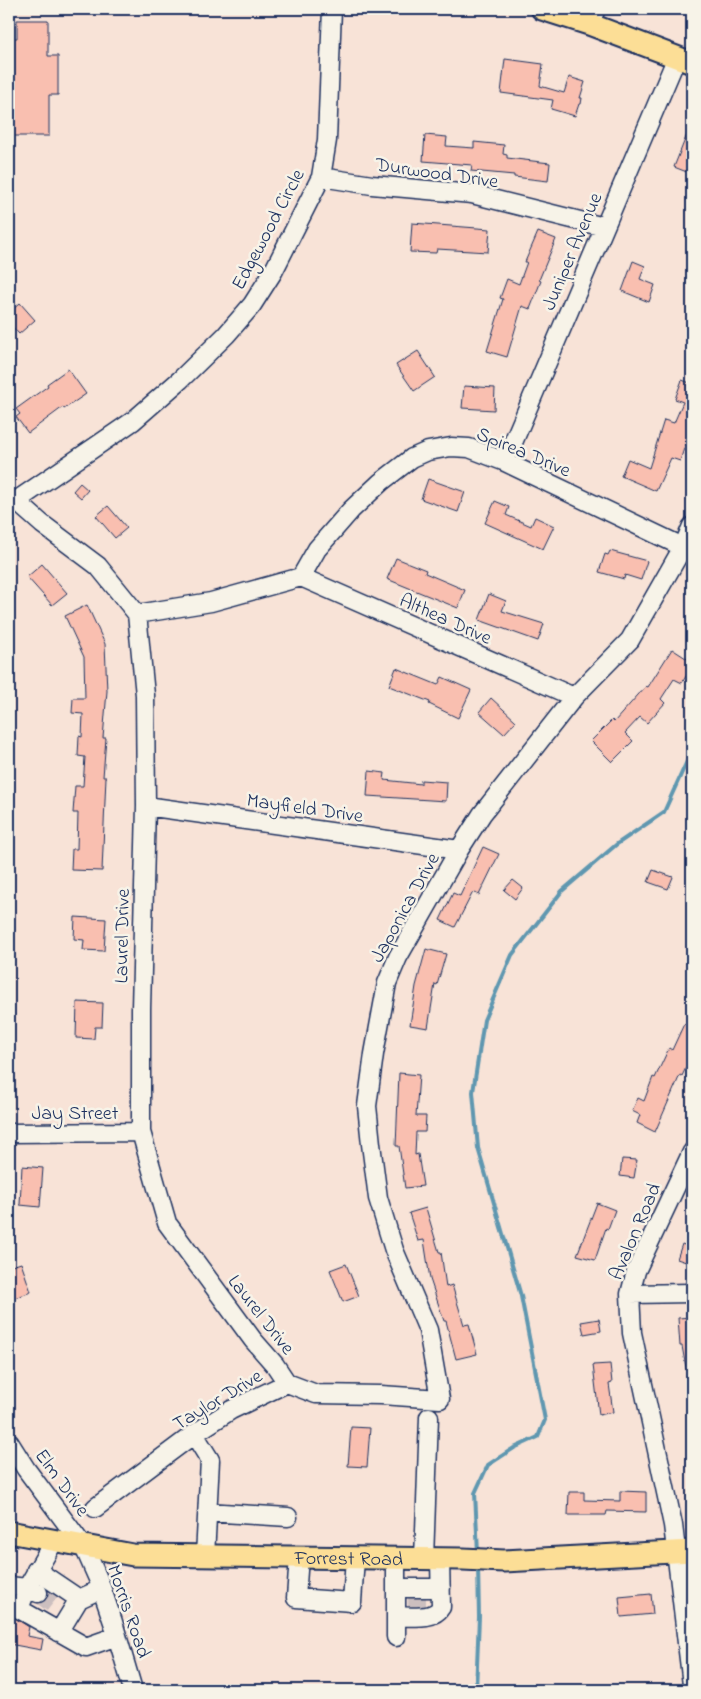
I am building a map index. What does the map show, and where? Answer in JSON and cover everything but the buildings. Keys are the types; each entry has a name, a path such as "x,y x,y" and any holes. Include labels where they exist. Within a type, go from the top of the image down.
{"main road":[{"path":"542,9 592,16 684,60"},
{"name":"Forrest Road","path":"9,1532 133,1555 463,1559 504,1562 684,1551"}],"street":[{"name":"Edgewood Circle","path":"12,502 132,421 180,380 226,335 252,305 273,272 321,177 327,140 332,9"},
{"name":"Juniper Avenue","path":"503,461 512,445 604,227 684,60"},
{"name":"Durwood Drive","path":"321,177 372,185 472,194 604,227"},
{"name":"Spirea Drive","path":"301,577 318,549 351,510 381,482 412,458 428,451 451,447 469,448 503,461 683,547"},
{"path":"12,502 98,566 137,614 211,602 301,577"},
{"name":"Japonica Drive","path":"407,1396 440,1399 428,1330 394,1250 378,1198 367,1106 386,983 398,957 459,850 482,814 574,697 630,640 683,547 692,526"},
{"name":"Althea Drive","path":"301,577 574,697"},
{"name":"Laurel Drive","path":"137,614 145,695 146,806 141,1010 141,1132 167,1223 287,1383"},
{"name":"Mayfield Drive","path":"146,806 459,850"},
{"name":"Jay Street","path":"9,1133 141,1132"},
{"name":"Avalon Road","path":"692,1152 636,1271 630,1294 632,1333 673,1525 684,1551 692,1685"},
{"path":"630,1294 692,1293"},
{"name":"Taylor Drive","path":"95,1508 194,1434 231,1410 287,1383 316,1394 407,1396"},
{"path":"396,1588 417,1601 431,1616 437,1613 441,1607 440,1588 432,1559 429,1417"},
{"path":"194,1434 210,1460 205,1556"},
{"name":"Elm Drive","path":"9,1442 26,1469 84,1547"},
{"path":"208,1512 288,1517"},
{"path":"54,1541 36,1570 33,1591 19,1609 86,1647 117,1636"},
{"name":"Morris Road","path":"84,1547 101,1589 133,1690"},
{"path":"298,1557 296,1598 352,1602 355,1558"},
{"path":"396,1558 396,1637"},
{"path":"36,1570 79,1599"},
{"path":"9,1586 33,1591"},
{"path":"396,1616 440,1588"},
{"path":"59,1632 64,1612 79,1599 101,1589"}],"waterway":[{"path":"478,1553 475,1493 488,1465 514,1448 538,1437 545,1420 521,1296 478,1148 473,1092 484,1020 512,955 562,891 617,844 664,812 692,754"},
{"path":"476,1690 479,1617 478,1565"}],"tunnel":[{"path":"38,1593 59,1609"},
{"path":"417,1594 417,1606"}]}
